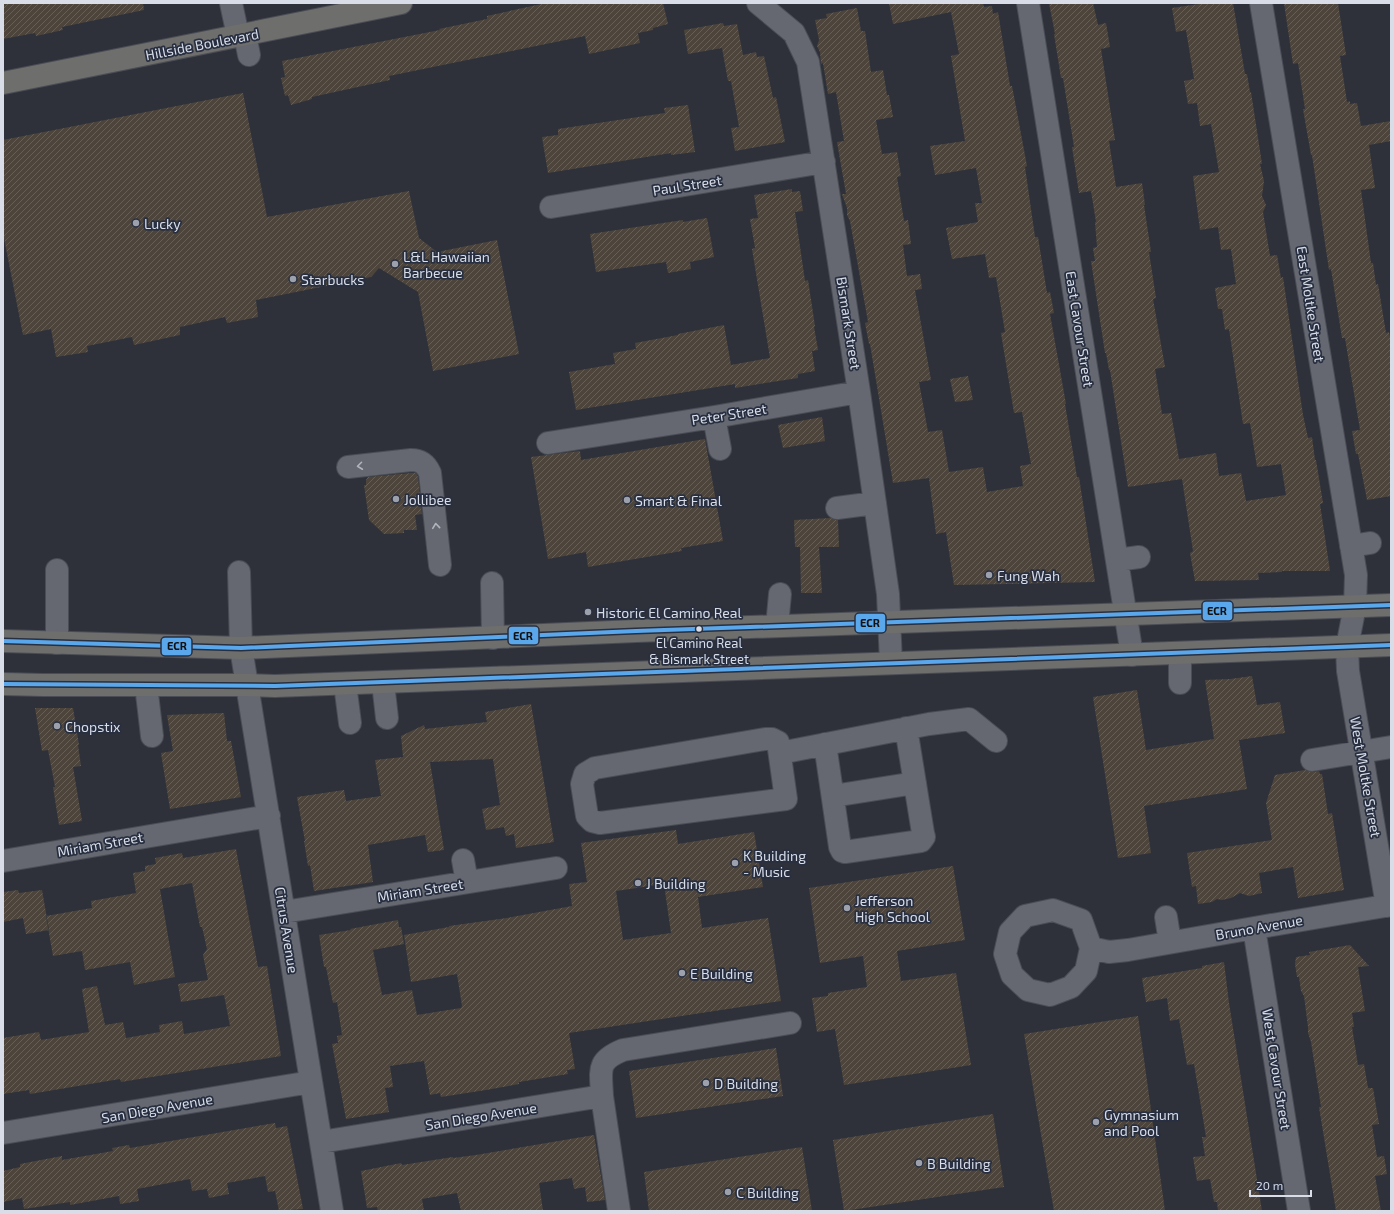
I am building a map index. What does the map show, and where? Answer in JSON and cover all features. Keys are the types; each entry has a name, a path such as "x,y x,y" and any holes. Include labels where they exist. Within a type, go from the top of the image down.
{"main road":[{"name":"Hillside Boulevard","path":"3,83 244,42 401,3"},
{"path":"3,641 242,648 777,626 1391,604"},
{"path":"3,684 274,686 1391,646"}],"street":[{"path":"231,3 244,42"},
{"name":"East Cavour Street","path":"1028,3 1132,655"},
{"name":"East Moltke Street","path":"1261,3 1360,544 1356,575 1355,606"},
{"name":"Bismark Street","path":"769,6 794,33 808,62 875,503 892,564 888,594 891,663"},
{"name":"Paul Street","path":"551,207 824,162"},
{"name":"Peter Street","path":"548,443 599,436 859,392"},
{"path":"714,417 720,449"},
{"path":"348,467 411,460 424,463 430,473 440,565"},
{"path":"837,508 875,503"},
{"path":"1117,560 1139,557"},
{"path":"57,570 57,643"},
{"name":"Citrus Avenue","path":"238,572 242,648 246,685 269,816 332,1211"},
{"path":"492,583 493,638"},
{"path":"777,626 780,594"},
{"name":"West Moltke Street","path":"1355,606 1347,647 1348,671 1389,906"},
{"path":"1180,653 1180,683"},
{"path":"383,683 387,718"},
{"path":"346,684 350,722"},
{"path":"146,685 152,736"},
{"path":"780,753 906,728 969,719 996,741"},
{"path":"825,744 840,847 842,851 845,852 921,840 924,837 906,728"},
{"path":"765,739 772,739 778,742 780,753 786,799 600,823 592,821 587,816 582,784 585,774 595,768 765,739"},
{"path":"1312,760 1362,753 1391,747"},
{"path":"832,796 915,783"},
{"name":"Miriam Street","path":"3,861 269,816"},
{"path":"463,860 467,882"},
{"name":"Miriam Street","path":"284,912 415,883 467,882 556,868"},
{"name":"Bruno Avenue","path":"1091,948 1110,952 1128,950 1389,906"},
{"path":"1166,917 1170,942"},
{"name":"West Cavour Street","path":"1254,928 1300,1211"},
{"path":"620,1211 598,1096 604,1061 623,1050 790,1023"},
{"name":"San Diego Avenue","path":"3,1133 311,1082"},
{"name":"San Diego Avenue","path":"321,1142 598,1096"}],"building":[{"path":"3,3 143,3 144,10 62,27 63,30 36,36 35,33 3,39"},
{"path":"546,3 663,3 668,24 653,28 653,30 638,33 640,43 589,54 585,36 389,76 390,80 312,97 312,99 291,105 288,95 285,96 281,78 285,77 282,61 440,30 439,29 487,19 487,16"},
{"path":"889,3 983,3 984,7 992,6 993,14 998,12 1010,86 1012,86 1027,166 1025,167 1035,237 1038,237 1047,293 1050,292 1054,313 1050,314 1077,477 1079,477 1095,582 954,585 946,532 936,534 929,478 893,483 870,344 865,323 868,322 850,221 842,194 846,194 837,142 844,141 836,92 828,94 823,63 821,64 820,52 817,46 819,40 815,20 827,18 826,14 857,8 861,31 865,31 871,72 883,70 887,95 889,95 893,117 876,120 882,154 897,152 901,176 897,177 904,221 908,220 911,244 903,245 907,276 920,274 922,289 915,290 931,380 919,382 928,432 942,430 949,472 983,467 987,492 1023,486 1020,466 1031,464 1022,412 1014,413 1001,333 1005,332 996,277 989,278 985,254 952,259 946,228 978,222 975,203 982,203 976,168 935,175 930,146 965,141 951,56 959,54 951,12 893,24"},
{"path":"1049,3 1093,3 1098,25 1106,23 1110,47 1101,49 1115,140 1109,141 1116,187 1142,183 1151,252 1149,252 1156,298 1153,299 1165,367 1155,369 1162,414 1171,413 1179,459 1216,453 1219,476 1241,473 1246,501 1286,495 1281,464 1257,467 1250,423 1243,424 1229,329 1225,330 1222,309 1218,309 1215,288 1236,284 1231,249 1221,250 1218,227 1200,230 1193,176 1219,172 1211,124 1200,126 1197,103 1188,104 1184,81 1194,79 1186,30 1176,32 1172,8 1206,3 1233,3 1245,74 1247,74 1251,92 1262,164 1260,164 1264,181 1262,196 1266,205 1263,212 1270,256 1277,255 1281,278 1283,277 1303,415 1308,438 1312,437 1323,503 1320,504 1330,571 1282,571 1258,573 1259,580 1195,581 1190,553 1193,551 1182,479 1128,487 1091,261 1095,261 1093,248 1097,247 1096,222 1091,191 1079,193 1072,147 1074,147"},
{"path":"1284,3 1338,3 1346,55 1340,56 1347,102 1350,101 1350,104 1357,103 1361,126 1391,121 1391,141 1369,145 1375,188 1361,190 1371,263 1373,263 1376,285 1378,284 1386,333 1389,332 1391,342 1391,496 1367,500 1358,454 1356,454 1352,431 1360,430 1345,338 1342,338 1331,269 1329,270 1312,155 1303,109 1305,109 1298,63 1293,64"},
{"path":"723,23 724,26 737,24 743,55 756,52 757,57 764,56 773,98 776,97 785,142 735,151 731,128 739,127 731,81 728,81 722,48 688,54 684,30"},
{"name":"Lucky","path":"243,93 267,217 409,191 419,238 437,252 497,240 519,354 433,371 418,292 379,268 371,277 256,300 258,317 227,323 225,317 180,327 180,335 134,345 132,337 87,346 88,352 56,357 51,329 23,335 3,233 3,140"},
{"path":"688,105 695,152 671,155 671,153 548,173 542,137 558,135 558,129 665,113 664,108"},
{"path":"792,189 792,192 800,191 803,211 795,212 805,281 808,280 815,326 818,350 812,351 815,371 798,374 798,378 735,388 735,384 576,410 569,372 615,364 613,353 636,349 635,343 724,325 731,365 770,358 752,249 755,248 750,219 758,218 754,195"},
{"path":"707,218 714,257 690,262 691,269 668,273 666,262 596,272 590,234 683,220 683,222"},
{"path":"968,376 973,400 955,402 950,379"},
{"path":"822,417 825,441 783,448 778,425"},
{"name":"Smart & Final","path":"705,439 723,541 681,548 682,551 588,567 586,552 548,559 531,457 580,451 581,460"},
{"name":"Jollibee","path":"416,473 418,477 422,514 415,515 417,530 404,530 404,533 384,534 369,520 364,485 366,485 366,480 368,477"},
{"path":"831,518 838,520 839,547 819,547 822,593 801,593 800,547 795,547 794,520"},
{"path":"1252,676 1257,705 1280,702 1285,733 1239,740 1247,789 1144,806 1151,853 1118,858 1093,697 1137,690 1146,750 1214,739 1205,680"},
{"path":"531,704 554,842 516,848 514,834 506,836 504,827 486,830 482,809 500,805 493,759 430,762 444,850 428,852 425,835 368,845 373,882 314,891 310,865 308,866 297,797 344,790 346,801 381,796 375,760 403,757 401,736 424,725 425,729 487,722 485,712"},
{"path":"35,708 73,708 81,766 73,767 82,821 59,825 53,787 55,787 48,750 42,751"},
{"path":"224,713 227,741 231,741 241,797 170,809 161,753 173,751 167,715"},
{"path":"1305,770 1314,772 1319,771 1320,774 1322,774 1328,814 1332,813 1344,890 1298,898 1293,867 1259,873 1262,893 1249,896 1240,893 1231,898 1222,900 1217,899 1212,902 1198,904 1196,886 1192,887 1187,853 1272,840 1266,803 1275,775"},
{"path":"676,830 678,844 754,832 763,887 698,897 702,928 768,918 781,1001 569,1033 575,1069 567,1070 568,1074 519,1082 519,1084 486,1090 441,1097 440,1093 430,1095 424,1061 390,1066 393,1087 385,1088 389,1112 346,1119 332,1044 338,1043 337,1036 342,1035 337,1002 333,1003 326,967 324,967 319,935 398,920 399,927 401,927 404,944 373,950 382,995 412,990 417,1015 461,1008 462,1006 457,974 411,982 404,935 449,926 507,918 572,906 569,884 587,882 581,843","holes":["664,884 671,933 623,940 616,891"]},
{"path":"236,849 258,967 267,966 281,1056 121,1082 120,1079 30,1094 29,1090 3,1094 3,1038 39,1032 41,1040 89,1032 82,989 97,986 105,1025 123,1022 126,1038 160,1032 159,1025 182,1021 184,1034 230,1026 224,995 181,1002 178,984 208,980 203,955 207,949 202,927 200,927 192,883 160,889 175,977 134,985 130,962 85,970 82,951 53,956 46,916 92,908 91,901 136,893 133,873 145,871 145,866 156,864 155,858 182,853 183,858"},
{"path":"953,866 965,940 897,951 901,981 956,973 971,1065 844,1085 835,1029 817,1032 812,998 828,996 828,993 867,987 863,956 820,963 809,888"},
{"path":"18,890 19,893 42,890 49,930 26,934 23,918 3,922 3,892"},
{"path":"1350,945 1369,966 1358,967 1365,1011 1352,1013 1354,1027 1352,1027 1358,1065 1364,1064 1368,1088 1373,1088 1379,1124 1372,1125 1377,1157 1384,1156 1387,1174 1375,1176 1381,1211 1336,1211 1319,1107 1321,1107 1311,1042 1308,1033 1304,996 1301,991 1299,977 1297,977 1295,964 1296,957 1310,955 1309,952"},
{"path":"1224,962 1229,1003 1262,1211 1218,1211 1217,1202 1214,1202 1210,1179 1197,1181 1193,1157 1205,1156 1202,1137 1206,1137 1194,1064 1187,1065 1179,1019 1170,1021 1167,998 1146,1002 1142,978 1202,968 1202,966"},
{"name":"Gymnasium and Pool","path":"1138,1016 1165,1211 1054,1211 1024,1034"},
{"name":"D Building","path":"776,1048 783,1096 636,1118 629,1071"},
{"name":"B Building","path":"993,1114 1004,1187 844,1211 833,1140"},
{"path":"275,1123 276,1128 287,1126 303,1209 279,1211 275,1191 268,1192 265,1176 227,1183 229,1194 209,1198 207,1189 192,1191 190,1179 137,1189 139,1201 120,1204 119,1196 70,1205 70,1202 24,1209 22,1198 3,1202 3,1171 20,1167 20,1164 62,1156 62,1160 113,1151 112,1148 129,1145 130,1148"},
{"path":"594,1135 605,1200 587,1202 585,1187 574,1189 572,1178 539,1183 543,1211 461,1211 457,1193 422,1199 424,1211 378,1211 377,1207 367,1208 361,1171 401,1163 402,1165 476,1155"},
{"name":"C Building","path":"802,1147 812,1211 649,1211 644,1172"}],"transit line":[{"name":"ECR","path":"3,641 241,648 636,631 1391,605"},
{"name":"ECR","path":"3,684 275,686 1391,645"}],"place":[{"name":"Lucky","path":"136,223"},
{"name":"L&L Hawaiian Barbecue","path":"395,264"},
{"name":"Starbucks","path":"293,279"},
{"name":"Jollibee","path":"396,499"},
{"name":"Smart & Final","path":"627,500"},
{"name":"Fung Wah","path":"989,575"},
{"name":"Historic El Camino Real","path":"588,612"},
{"name":"El Camino Real & Bismark Street","path":"699,629"},
{"name":"Chopstix","path":"57,726"},
{"name":"K Building - Music","path":"735,863"},
{"name":"J Building","path":"638,883"},
{"name":"Jefferson High School","path":"847,908"},
{"name":"E Building","path":"682,973"},
{"name":"D Building","path":"706,1083"},
{"name":"Gymnasium and Pool","path":"1096,1122"},
{"name":"B Building","path":"919,1163"},
{"name":"C Building","path":"728,1192"}]}
